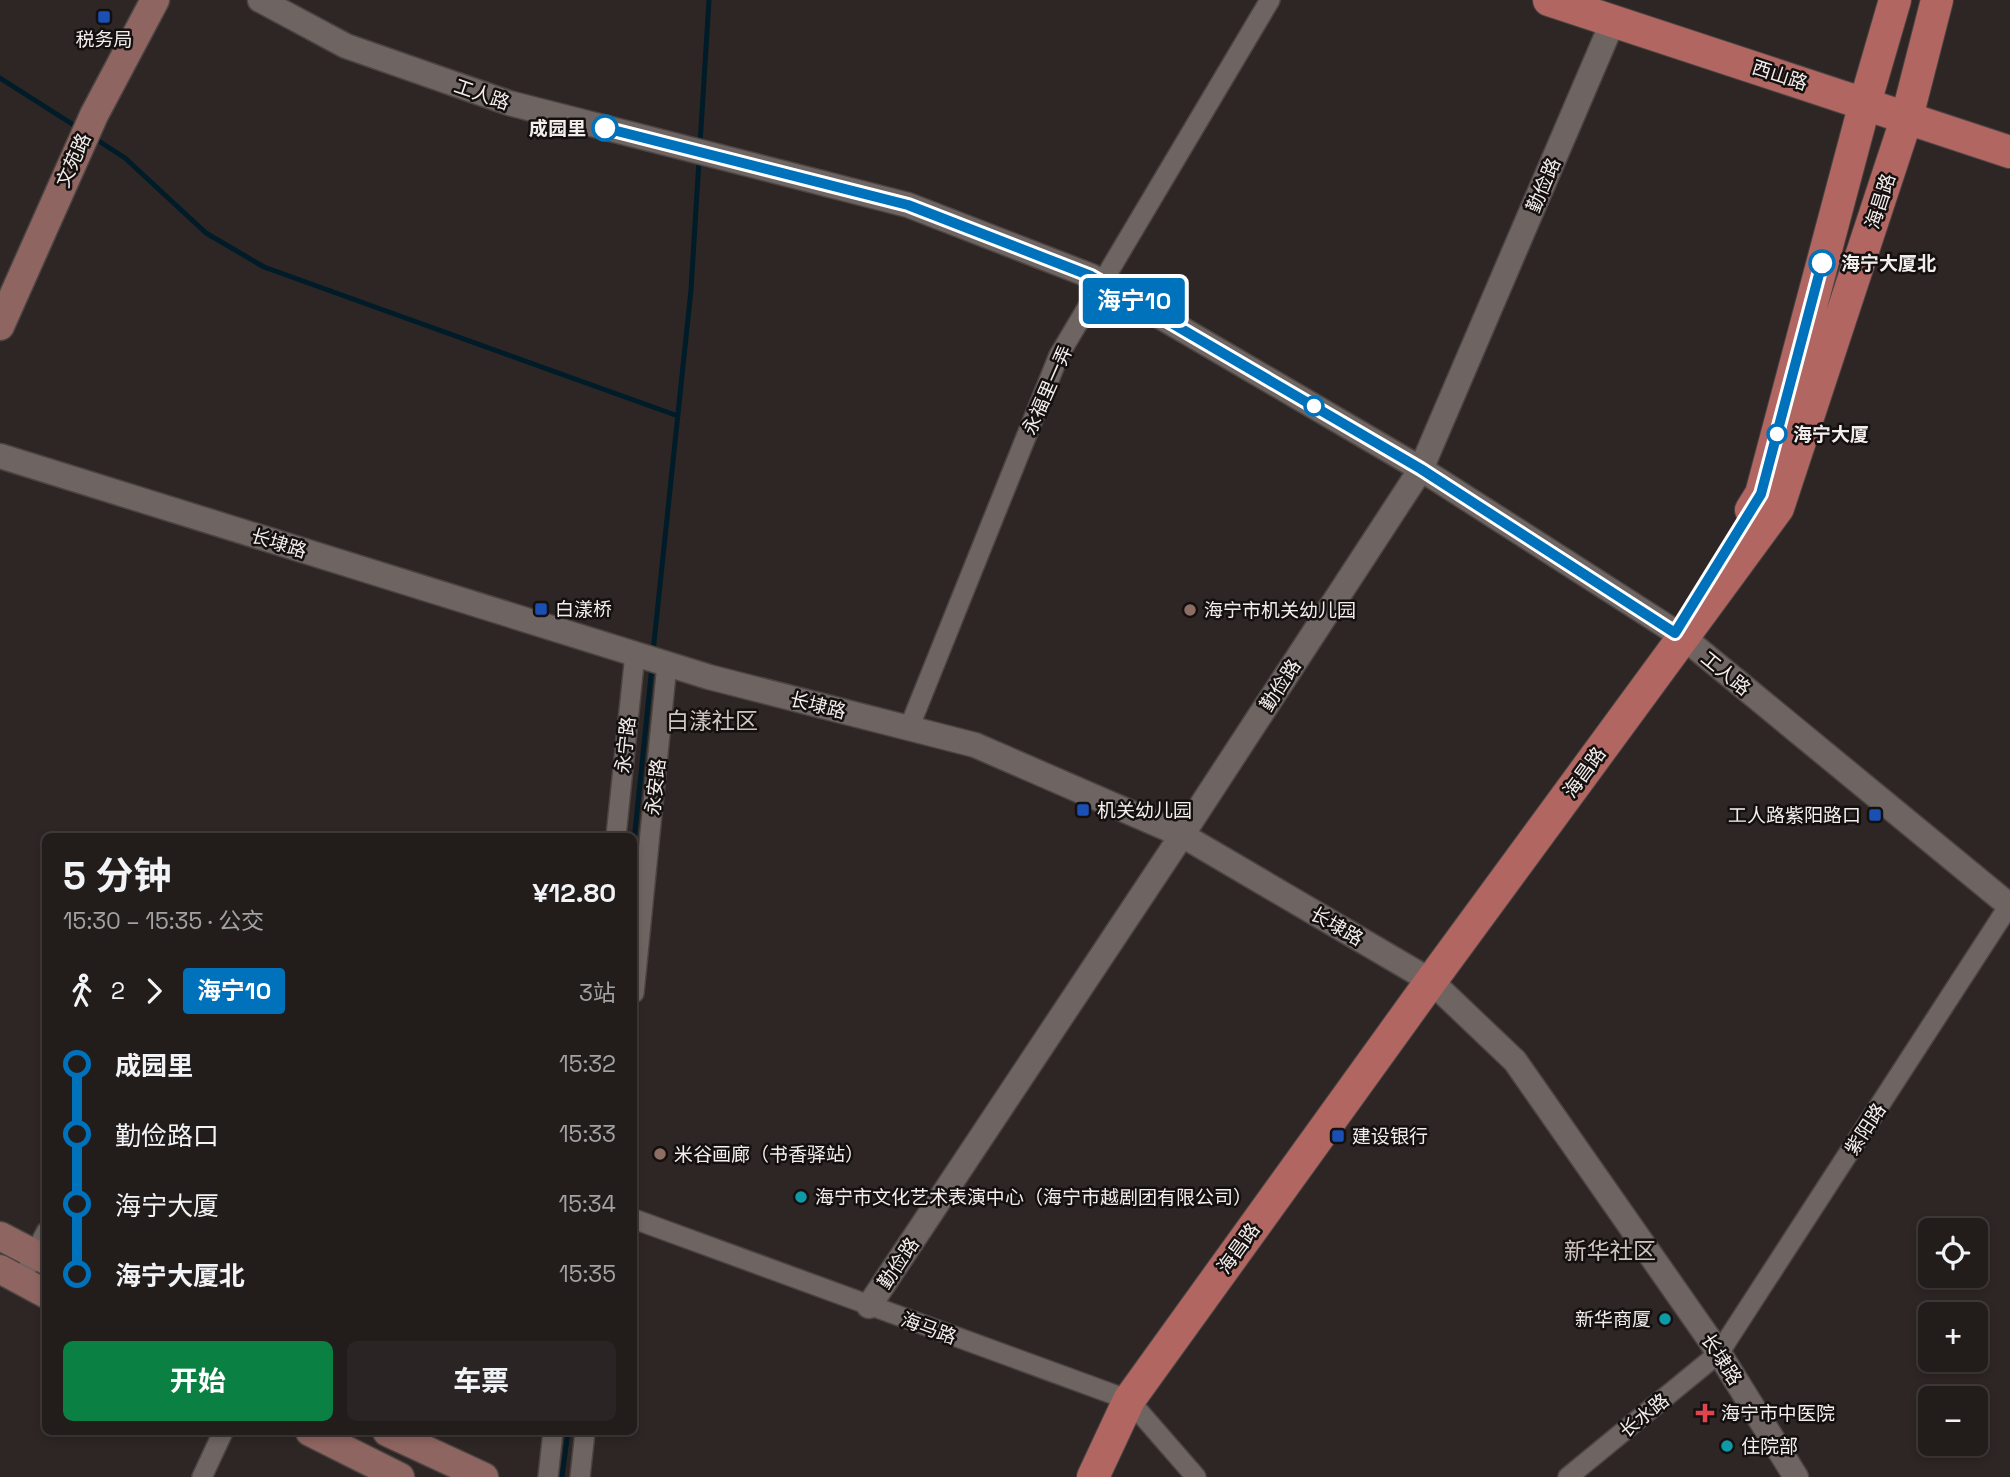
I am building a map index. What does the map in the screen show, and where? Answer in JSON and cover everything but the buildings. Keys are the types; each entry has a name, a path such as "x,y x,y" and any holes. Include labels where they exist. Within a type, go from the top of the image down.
{"main road":[{"name":"文苑路","path":"0,280 68,154 137,0"},
{"name":"文苑路","path":"88,112 155,0"},
{"name":"西山路","path":"1549,0 2010,152"},
{"name":"海昌路","path":"1679,635 1761,494 1895,0"},
{"name":"海昌路","path":"1081,1477 1124,1398 1426,978 1679,635 1778,508 1907,117 1937,0"},
{"name":"文苑路","path":"0,326 68,154"},
{"path":"0,1236 42,1248"},
{"name":"海昌路","path":"1093,1477 1124,1398"},
{"path":"316,1435 400,1477"},
{"path":"393,1435 484,1477"}],"street":[{"name":"工人路","path":"260,0 346,46 509,103 908,205 1091,276 1421,469 1679,635 2010,905"},
{"name":"永福里一弄","path":"909,728 1059,355 1270,0"},
{"name":"勤俭路","path":"869,1306 1421,469 1613,21"},
{"name":"长埭路","path":"0,456 637,655"},
{"path":"637,655 665,663"},
{"name":"永宁路","path":"616,833 637,655"},
{"name":"长埭路","path":"665,663 709,677 975,745 1182,835 1426,978 1515,1062 1719,1353 1796,1477"},
{"name":"永安路","path":"637,961 665,663"},
{"name":"紫阳路","path":"1719,1353 2010,905"},
{"name":"海马路","path":"637,1220 1124,1398 1196,1477"},
{"path":"22,1281 42,1248"},
{"name":"长水路","path":"1569,1477 1719,1353"},
{"path":"202,1477 222,1435"},
{"path":"548,1477 553,1435"},
{"path":"580,1477 585,1435"}],"waterway":[{"path":"700,144 709,0"},
{"path":"0,78 80,129"},
{"path":"94,138 125,158 206,233 264,267 678,416"},
{"path":"653,652 691,290 699,160"},
{"path":"635,833 652,666"},
{"path":"562,1477 568,1435"}],"bus line":[{"name":"海宁10","path":"605,128 908,205 1091,276 1421,469 1675,633 1761,494 1822,263"}],"place":[{"name":"税务局","path":"104,17"},
{"name":"成园里","path":"605,128"},
{"name":"海宁大厦北","path":"1822,263"},
{"name":"海宁大厦","path":"1777,434"},
{"name":"白漾桥","path":"541,609"},
{"name":"海宁市机关幼儿园","path":"1190,610"},
{"name":"机关幼儿园","path":"1083,810"},
{"name":"工人路紫阳路口","path":"1875,815"},
{"name":"建设银行","path":"1338,1136"},
{"name":"米谷画廊（书香驿站）","path":"660,1154"},
{"name":"海宁市文化艺术表演中心（海宁市越剧团有限公司）","path":"801,1197"},
{"name":"新华商厦","path":"1665,1319"},
{"name":"海宁市中医院","path":"1705,1413"},
{"name":"住院部","path":"1727,1446"}],"district":[{"name":"白漾社区","path":"712,721"},
{"name":"新华社区","path":"1610,1251"}]}
